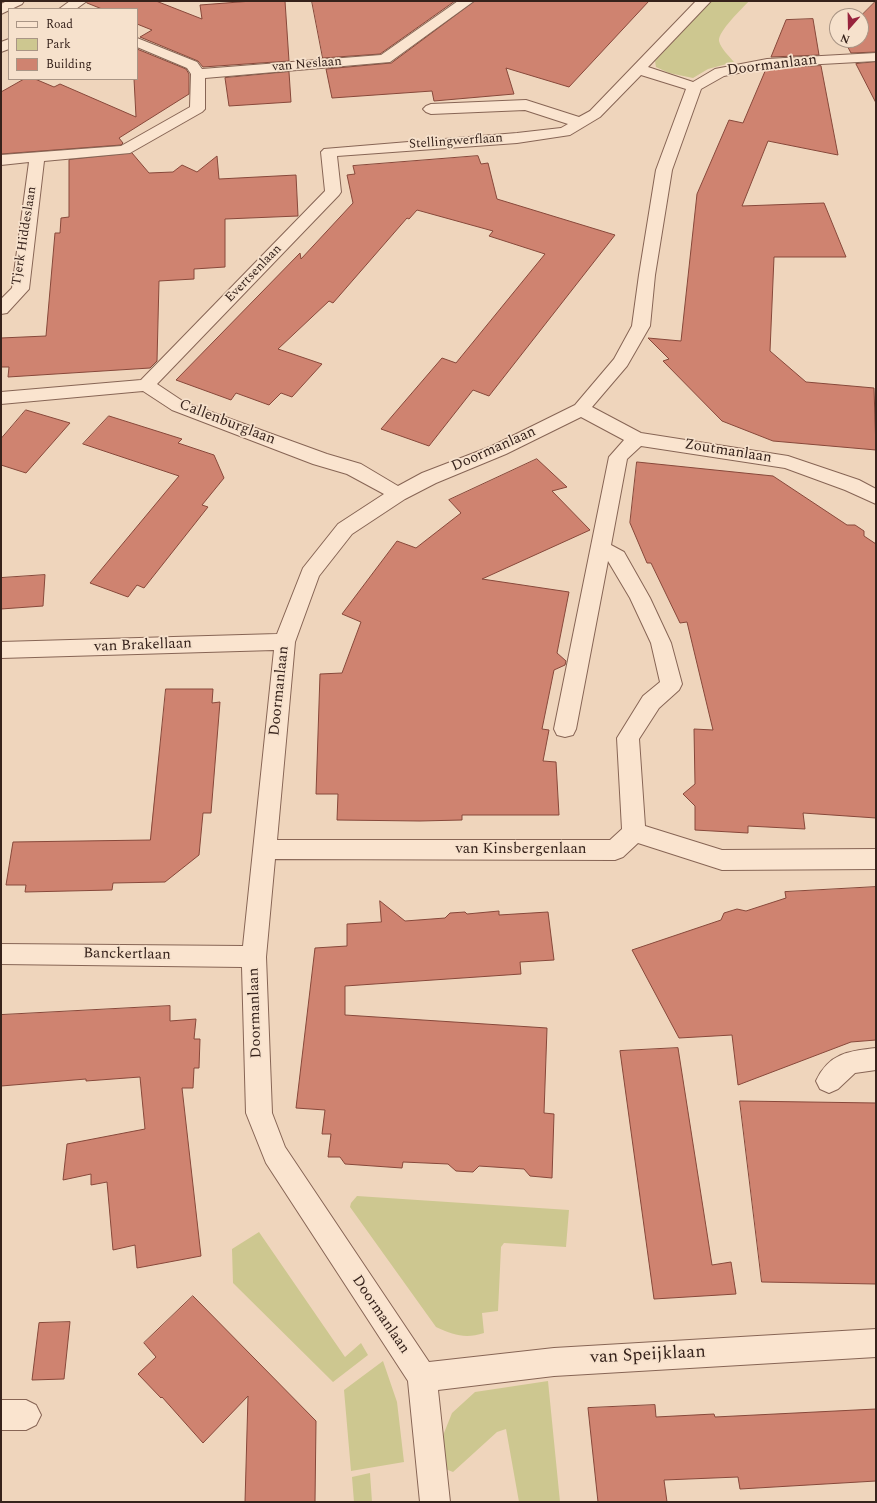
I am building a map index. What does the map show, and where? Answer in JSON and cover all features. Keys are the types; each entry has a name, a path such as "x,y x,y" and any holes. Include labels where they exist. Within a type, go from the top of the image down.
{"street":[{"path":"1,10 17,1"},
{"path":"68,8 80,1"},
{"name":"van Neslaan","path":"198,74 385,59 467,1"},
{"name":"Stellingwerflaan","path":"329,152 517,138 565,132 595,114 704,1"},
{"path":"1,160 125,150 197,109 198,74 192,65 138,42"},
{"name":"Doormanlaan","path":"435,1502 422,1377 275,1154 259,1113 254,957 285,642 310,573 345,529 398,494 429,478 499,450 581,409 621,362 641,326 647,275 664,170 694,87 720,72 767,63 876,57"},
{"path":"638,70 694,87"},
{"path":"431,109 526,105 581,123"},
{"name":"Evertsenlaan","path":"146,385 333,192 329,152"},
{"name":"Tjerk Hiddeslaan","path":"1,309 20,288 37,158"},
{"path":"2,400 146,385"},
{"name":"Callenburglaan","path":"146,385 178,406 354,469 398,494"},
{"name":"Zoutmanlaan","path":"581,409 637,439 788,462 852,485 876,497"},
{"path":"565,729 599,548 618,457 637,439"},
{"path":"599,548 617,557 661,643 671,684 651,702 628,738 634,832 722,860 876,859"},
{"name":"van Brakellaan","path":"1,650 285,642"},
{"name":"van Kinsbergenlaan","path":"264,849 614,850 634,832"},
{"name":"Banckertlaan","path":"1,954 254,957"},
{"path":"829,1081 849,1062 876,1060"},
{"name":"van Speijklaan","path":"422,1377 554,1362 876,1343"}],"green space":[{"path":"711,1 749,1 726,26 719,41 721,47 734,62 708,69 693,78 669,73 656,67 655,61"},
{"path":"357,1196 569,1210 566,1247 504,1243 501,1247 498,1311 482,1313 484,1333 471,1336 454,1334 436,1327 350,1207 351,1203"},
{"path":"259,1232 345,1357 361,1343 368,1355 333,1382 233,1283 232,1249"},
{"path":"383,1361 397,1402 404,1462 351,1471 344,1390"},
{"path":"548,1381 560,1502 519,1502 506,1429 497,1432 453,1472 443,1468 442,1452 444,1433 452,1413 475,1392"},
{"path":"370,1473 372,1502 354,1502 352,1477"}],"building":[{"path":"88,1 156,1 202,19 200,5 252,1 285,1 289,61 203,67 198,61 140,37 152,30 138,24 138,8 100,8 87,3"},
{"path":"312,1 455,1 380,54 323,58"},
{"path":"475,1 649,1 569,87 506,68 514,94 434,101 432,91 332,98 326,69 391,63"},
{"path":"876,1 876,52 851,53 848,48 869,48 869,8"},
{"path":"813,19 819,55 771,57 786,20"},
{"path":"138,49 186,69 189,74 189,94 119,138 123,143 121,145 1,154 1,92 22,80 37,80 54,87 60,84 136,117 134,80 138,80"},
{"path":"876,62 876,103 856,64"},
{"path":"821,66 838,155 768,141 742,206 824,203 846,257 774,257 770,351 806,382 874,388 876,450 773,441 722,421 663,361 669,359 648,338 681,341 697,194 729,120 743,123 766,69"},
{"path":"289,72 291,102 229,106 225,78"},
{"path":"132,153 149,173 173,172 182,165 197,172 217,156 219,179 296,175 298,216 225,219 225,267 194,269 194,279 159,281 157,361 150,368 8,377 9,367 1,367 1,338 46,336 55,233 60,233 61,218 69,217 69,160"},
{"path":"478,156 481,164 488,163 497,199 615,235 489,396 473,390 429,446 381,429 442,358 456,363 545,254 489,236 493,231 417,210 409,219 407,218 333,303 329,301 278,349 322,364 292,397 281,393 269,405 236,393 231,400 176,380 300,253 301,259 353,203 347,175 355,174 353,166"},
{"path":"26,410 70,423 26,473 1,465 1,439"},
{"path":"109,416 182,439 178,443 214,455 224,478 202,505 208,507 144,588 137,585 128,597 90,583 179,476 83,444"},
{"path":"537,459 567,487 552,491 590,530 482,579 569,592 557,653 566,661 565,665 554,670 542,729 549,730 543,761 556,762 559,815 462,815 462,820 420,821 337,820 338,794 316,794 320,674 342,673 361,622 342,614 397,541 416,548 461,513 449,500"},
{"path":"637,462 773,476 847,525 855,525 864,531 864,536 876,544 876,818 803,813 805,829 748,826 748,833 695,830 695,806 683,794 695,784 694,729 713,730 687,622 680,623 651,563 647,563 630,523"},
{"path":"45,575 43,606 1,609 1,578"},
{"path":"166,689 213,689 212,703 220,702 211,813 203,813 199,855 165,882 113,883 112,890 25,892 26,885 6,885 13,842 150,840"},
{"path":"876,887 876,1040 851,1042 738,1085 732,1035 679,1038 632,950 721,920 724,913 737,909 746,911 786,898 785,892"},
{"path":"380,901 405,921 445,918 450,913 465,912 467,914 499,911 499,915 548,912 554,960 520,962 521,974 345,986 345,1015 547,1028 544,1113 554,1114 552,1178 530,1176 524,1169 479,1166 473,1172 456,1171 448,1164 403,1162 402,1168 345,1164 340,1157 328,1157 331,1134 322,1134 325,1110 296,1108 315,948 347,946 347,924 381,922"},
{"path":"170,1006 170,1021 196,1019 194,1039 200,1039 199,1068 194,1068 193,1088 182,1088 201,1256 137,1268 135,1245 113,1250 107,1182 91,1185 91,1174 63,1180 67,1144 145,1129 140,1077 86,1081 86,1079 1,1086 1,1015"},
{"path":"678,1048 712,1265 731,1262 736,1294 654,1299 620,1051"},
{"path":"740,1101 876,1103 876,1284 762,1282"},
{"path":"193,1296 316,1421 315,1502 245,1502 248,1396 203,1443 162,1397 161,1398 138,1374 156,1357 144,1343"},
{"path":"70,1322 64,1379 32,1380 39,1323"},
{"path":"655,1405 656,1417 714,1414 715,1417 876,1409 876,1481 740,1489 738,1477 664,1480 667,1502 598,1502 588,1408"}]}
